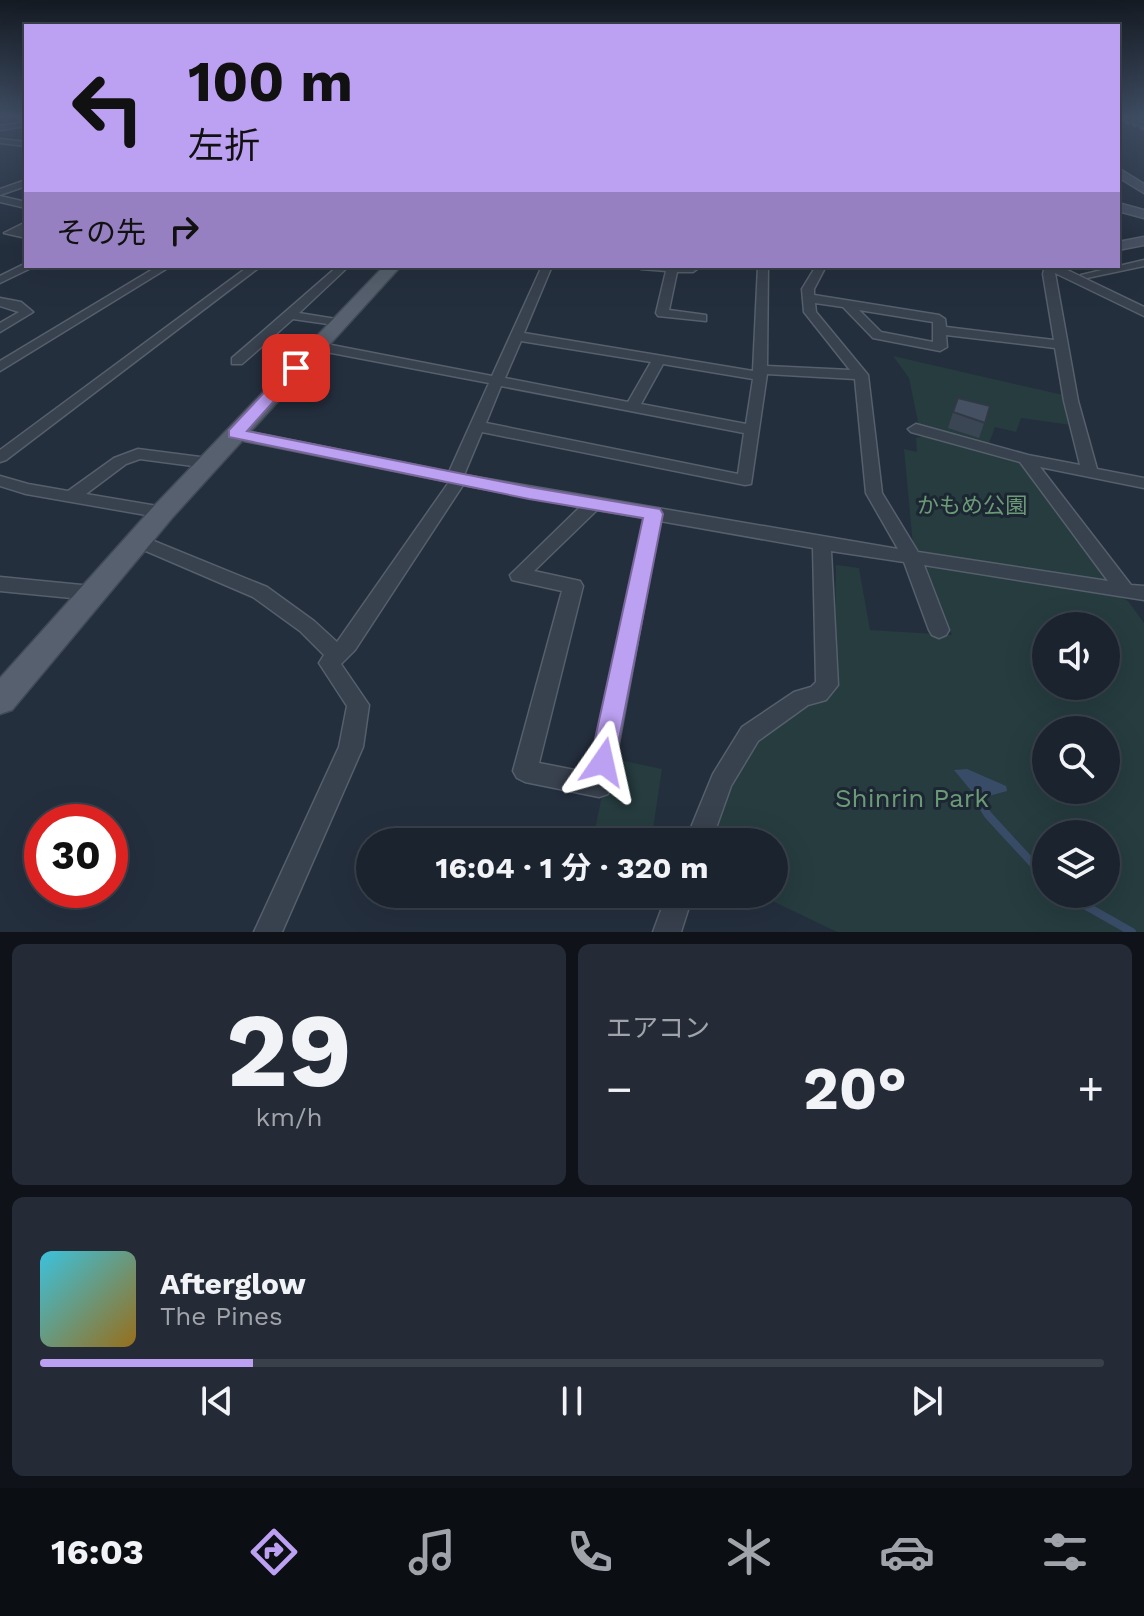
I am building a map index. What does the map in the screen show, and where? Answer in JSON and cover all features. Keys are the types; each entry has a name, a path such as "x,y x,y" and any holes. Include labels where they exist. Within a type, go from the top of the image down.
{"main road":[{"path":"0,700 163,512 391,268"}],"street":[{"path":"1120,173 1144,189"},
{"path":"0,192 24,179"},
{"path":"3,200 24,205"},
{"path":"1120,208 1144,214"},
{"path":"24,226 9,233 24,235"},
{"path":"1120,246 1144,241"},
{"path":"1087,275 1144,263"},
{"path":"0,280 24,268"},
{"path":"0,367 163,268"},
{"path":"0,457 253,268"},
{"path":"237,361 342,268"},
{"path":"268,932 351,747 358,705 329,663 348,644 457,478 546,268"},
{"path":"662,268 692,268"},
{"path":"477,426 745,480 760,373 763,268"},
{"path":"820,268 808,289 810,312 861,375 874,493 911,556 939,630"},
{"path":"1050,268 1071,401 1090,472"},
{"path":"1052,268 1144,312"},
{"path":"672,269 662,313 702,318"},
{"path":"808,298 847,304 939,319 940,347 877,335 847,304"},
{"path":"0,302 17,305 27,312 0,328"},
{"path":"290,315 338,323"},
{"path":"940,330 1062,345"},
{"path":"516,336 760,373 861,375"},
{"path":"316,346 752,430"},
{"path":"632,407 659,359"},
{"path":"916,429 1026,459 1144,483"},
{"path":"235,434 653,514 1135,592"},
{"path":"70,497 120,461 138,454 208,463"},
{"path":"1026,459 1135,592"},
{"path":"0,481 70,497 163,512"},
{"path":"594,503 519,575 573,586 525,771 599,786 653,514"},
{"path":"138,541 260,592 307,626 337,655"},
{"path":"703,828 721,782 750,734 827,685 822,543"},
{"path":"0,584 92,593"},
{"path":"667,932 675,908"}],"green space":[{"path":"893,356 1063,395 1071,425 1021,418 1016,432 995,427 988,446 919,427 909,378"},
{"name":"かもめ公園","path":"930,435 1020,460 1107,579 1106,584 922,554 913,545 904,449 917,452 916,438"},
{"name":"Shinrin Park","path":"925,563 1118,596 1128,601 1144,623 1144,932 837,932 787,908 788,828 714,828 726,790 757,736 834,686 836,565 859,568 870,630 952,635"},
{"path":"610,758 662,769 653,828 595,828"}],"water":[{"path":"967,769 1006,786 1007,791 978,799 954,770"}],"building":[{"path":"958,398 990,406 985,423 953,412"}],"waterway":[{"path":"978,799 988,815 1032,863"},
{"path":"1090,908 1132,932"}],"route":[{"path":"296,368 235,434 529,493 653,514 603,762"}]}
